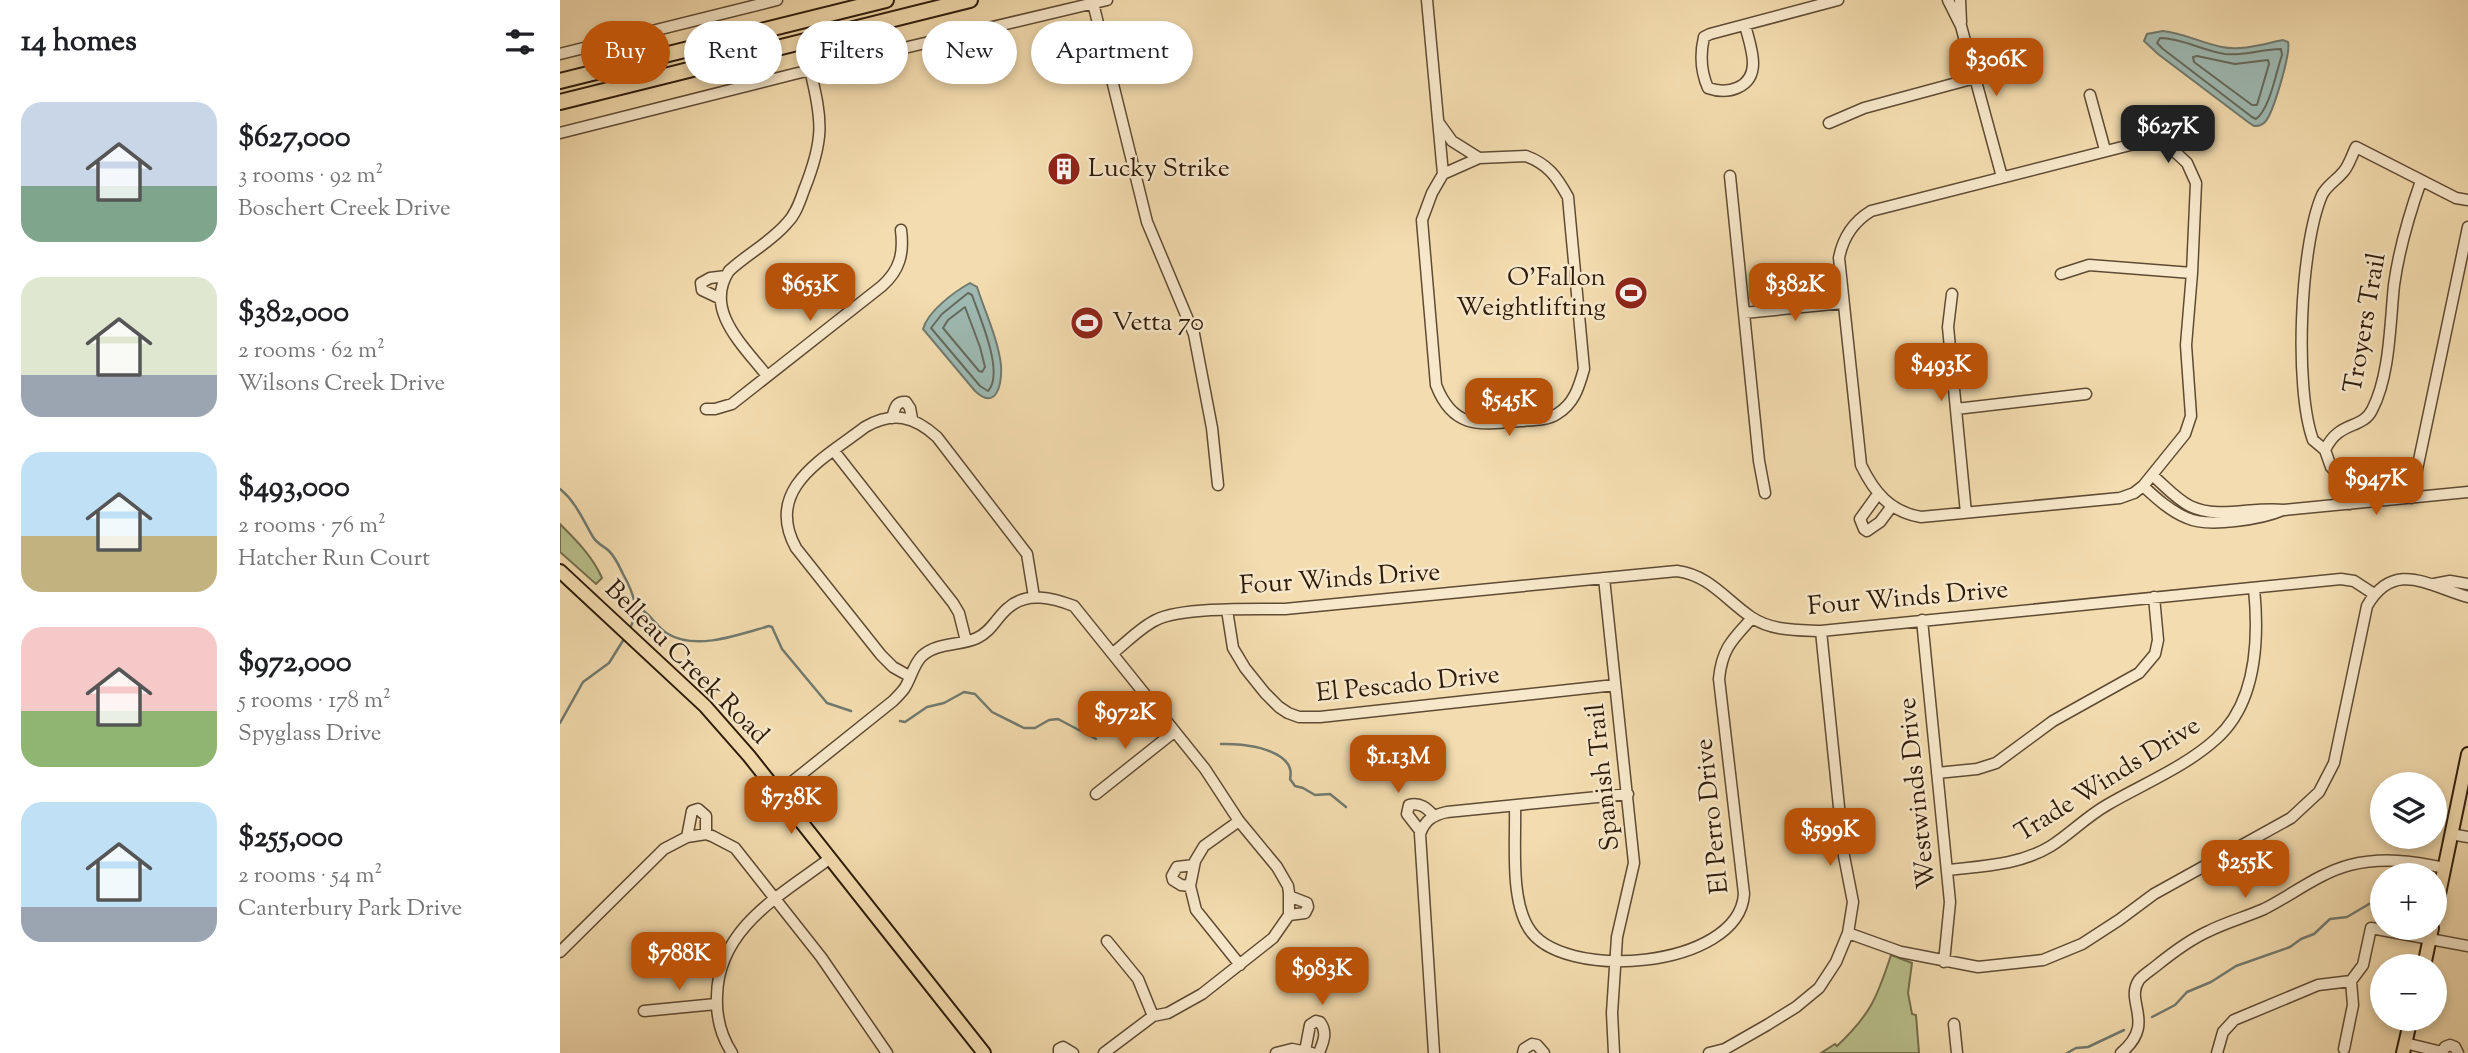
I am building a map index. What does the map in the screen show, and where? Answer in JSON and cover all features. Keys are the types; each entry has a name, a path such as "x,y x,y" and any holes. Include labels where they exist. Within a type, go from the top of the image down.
{"highway":[{"path":"560,81 886,0"},
{"path":"560,102 970,0"}],"main road":[{"name":"Belleau Creek Road","path":"560,571 705,706 778,793 984,1053"},
{"path":"2446,863 2468,754"}],"street":[{"path":"560,54 777,0"},
{"path":"908,47 1107,0"},
{"path":"1427,0 1443,174 1432,193 1422,220 1436,385 1442,400 1456,415 1480,424 1550,418 1558,414 1575,396 1584,369 1568,197 1558,177 1549,168 1526,156 1479,158 1443,174"},
{"path":"1745,25 1753,60 1753,71 1748,81 1738,89 1729,91 1708,88 1703,78 1701,48 1704,37 1745,25 1838,0"},
{"path":"1948,0 1961,26 2002,177"},
{"path":"1960,0 1961,26"},
{"path":"1093,3 1146,222 1194,334 1212,428 1218,485"},
{"path":"560,133 796,74"},
{"path":"1829,123 1864,108 1975,78"},
{"path":"767,376 729,326 721,311 719,298 726,276 736,264 787,224 798,205 814,166 821,133 821,116 813,84"},
{"path":"2090,95 2105,150"},
{"path":"1439,123 1452,141 1479,158"},
{"path":"2142,142 2158,143 2172,149 2187,163 2196,183 2186,345 2192,416 2185,433 2143,486 2134,493 2107,501 1966,513 1921,516 1901,512 1878,494 1861,465 1843,303 1839,258 1841,246 1855,222 1871,211 2002,177 2142,142"},
{"path":"2350,504 2347,485 2331,467 2325,450 2313,440 2306,405 2302,345 2303,301 2311,239 2322,196 2326,188 2346,168 2356,148 2456,198 2468,200"},
{"path":"1730,176 1759,461 1765,493"},
{"name":"Troyers Trail","path":"2325,450 2335,433 2367,417 2374,405 2387,359 2400,248 2420,181"},
{"path":"2411,499 2468,227"},
{"path":"706,409 715,410 732,404 890,279 900,261 901,230"},
{"path":"2061,274 2089,265 2192,273"},
{"path":"719,298 702,290 701,283 710,278 726,276"},
{"path":"1952,294 1948,327 1966,513"},
{"path":"1744,313 1843,303"},
{"path":"1956,409 2086,394"},
{"path":"892,418 896,404 901,401 911,408 912,419"},
{"path":"909,677 881,656 796,548 790,537 786,515 791,492 804,475 865,427 876,421 892,418 912,419 937,437 1021,544 1030,565 1034,597"},
{"path":"834,451 953,603 966,641"},
{"path":"2152,475 2183,503 2202,511 2218,513 2268,508 2284,510 2468,492"},
{"path":"2143,486 2178,514 2190,520 2203,522 2268,516 2284,510"},
{"path":"1878,494 1860,519 1864,529 1867,531 1874,527 1892,506"},
{"name":"Four Winds Drive","path":"1113,653 1156,620 1169,615 1285,609 1677,571 1688,572 1708,582 1752,618 1788,630 1821,631 2341,579 2354,581 2374,594"},
{"name":"Spanish Trail","path":"1604,579 1634,863 1621,913 1615,961 1612,1013 1614,1053"},
{"path":"1848,933 1901,952 1978,967 2017,964 2061,954 2082,944 2154,894 2291,818 2319,792 2334,763 2362,621 2374,594 2385,585 2404,579 2433,584 2468,597"},
{"path":"2433,584 2450,581 2468,584"},
{"name":"Trade Winds Drive","path":"1948,870 2003,864 2039,853 2096,811 2170,771 2219,737 2232,720 2246,692 2254,653 2257,616 2254,588"},
{"path":"778,793 893,701 905,688 922,656 932,649 985,634 1008,608 1034,597 1059,600 1074,606 1205,769 1239,821 1277,867 1288,886 1289,896 1289,915 1273,938 1192,1000 1168,1013 1153,1016 1104,1053"},
{"path":"1937,774 1977,769 1996,763 2053,721 2139,673 2155,654 2158,640 2154,597"},
{"name":"El Pescado Drive","path":"1227,610 1233,648 1245,668 1279,708 1298,717 1320,717 1615,685"},
{"name":"El Perro Drive","path":"1515,806 1517,887 1523,918 1537,939 1574,956 1615,961 1665,957 1696,947 1720,935 1739,914 1744,894 1719,678 1720,665 1728,644 1752,618"},
{"name":"Westwinds Drive","path":"1922,620 1948,870 1950,902 1944,962"},
{"path":"1709,1053 1725,1051 1796,1007 1819,988 1836,962 1848,933 1853,902 1844,856 1821,631"},
{"path":"1096,794 1174,732"},
{"path":"1434,1053 1421,832 1426,822 1447,812 1628,794"},
{"path":"1421,832 1407,814 1409,806 1423,806 1434,816"},
{"path":"687,837 692,811 698,809 706,816 706,834"},
{"path":"1239,821 1204,846 1194,865 1190,886 1196,910 1241,965"},
{"path":"560,952 664,849 687,837 706,834 735,848 821,957 887,1053"},
{"path":"2451,834 2468,837"},
{"path":"733,1053 719,1024 716,1004 720,968 727,950 738,932 754,916 829,859"},
{"path":"2121,1053 2133,1043 2137,1035 2139,1024 2136,992 2139,981 2165,958 2206,932 2263,909 2348,866 2379,860 2421,863"},
{"path":"1190,886 1181,885 1173,880 1172,876 1177,867 1194,865"},
{"path":"1289,896 1303,900 1308,907 1305,913 1289,915"},
{"path":"2344,1049 2353,1004 2351,981 2363,965 2370,933"},
{"path":"2447,939 2468,946"},
{"path":"1107,941 1138,979 1153,1016"},
{"path":"2217,1053 2223,1032 2234,1020 2318,985 2351,981"},
{"path":"644,1011 716,1004"},
{"path":"1276,1053 1292,1049 1308,1052 1310,1025 1316,1021 1320,1022 1325,1035 1319,1053"},
{"path":"1954,1024 1957,1053"},
{"path":"1523,1053 1524,1049 1532,1044 1538,1045 1544,1053"},
{"path":"2404,1048 2442,1052 2450,1045 2455,1047 2458,1053"},
{"path":"1059,1053 1059,1049 1063,1047 1073,1053"}],"green space":[{"path":"560,524 594,563 602,578 596,584 560,552"},
{"path":"1891,955 1912,963 1908,993 1912,1014 1916,1015 1919,1053 1821,1053 1835,1044 1837,1046 1865,1015 1876,995"}],"water":[{"path":"2163,31 2230,48 2283,40 2288,42 2281,83 2265,122 2254,126 2248,122 2144,41 2147,34"},
{"path":"970,283 977,287 994,335 1001,365 997,393 988,398 975,391 923,329 936,309"}],"waterway":[{"path":"560,489 575,505 595,539 614,556 627,581 635,608 629,630"},
{"path":"636,606 668,634 692,641 732,637 772,627 782,649 827,703 851,711"},
{"path":"560,723 583,682 609,663 624,639"},
{"path":"900,721 905,722 927,707 944,703 964,692 975,694 992,712 1024,728 1035,728 1049,720 1058,719 1096,739"},
{"path":"1221,744 1254,747 1277,754 1290,769 1290,779 1295,786 1315,795 1330,794 1346,807"},
{"path":"2152,1017 2175,1005 2187,992 2211,982 2236,966 2290,947 2314,934 2330,919 2347,917 2370,904"},
{"path":"2067,1053 2076,1048 2088,1047 2124,1030"}],"place":[{"name":"Lucky Strike","path":"1064,169"},
{"name":"O'Fallon Weightlifting","path":"1631,293"},
{"name":"Vetta 70","path":"1087,323"}]}
